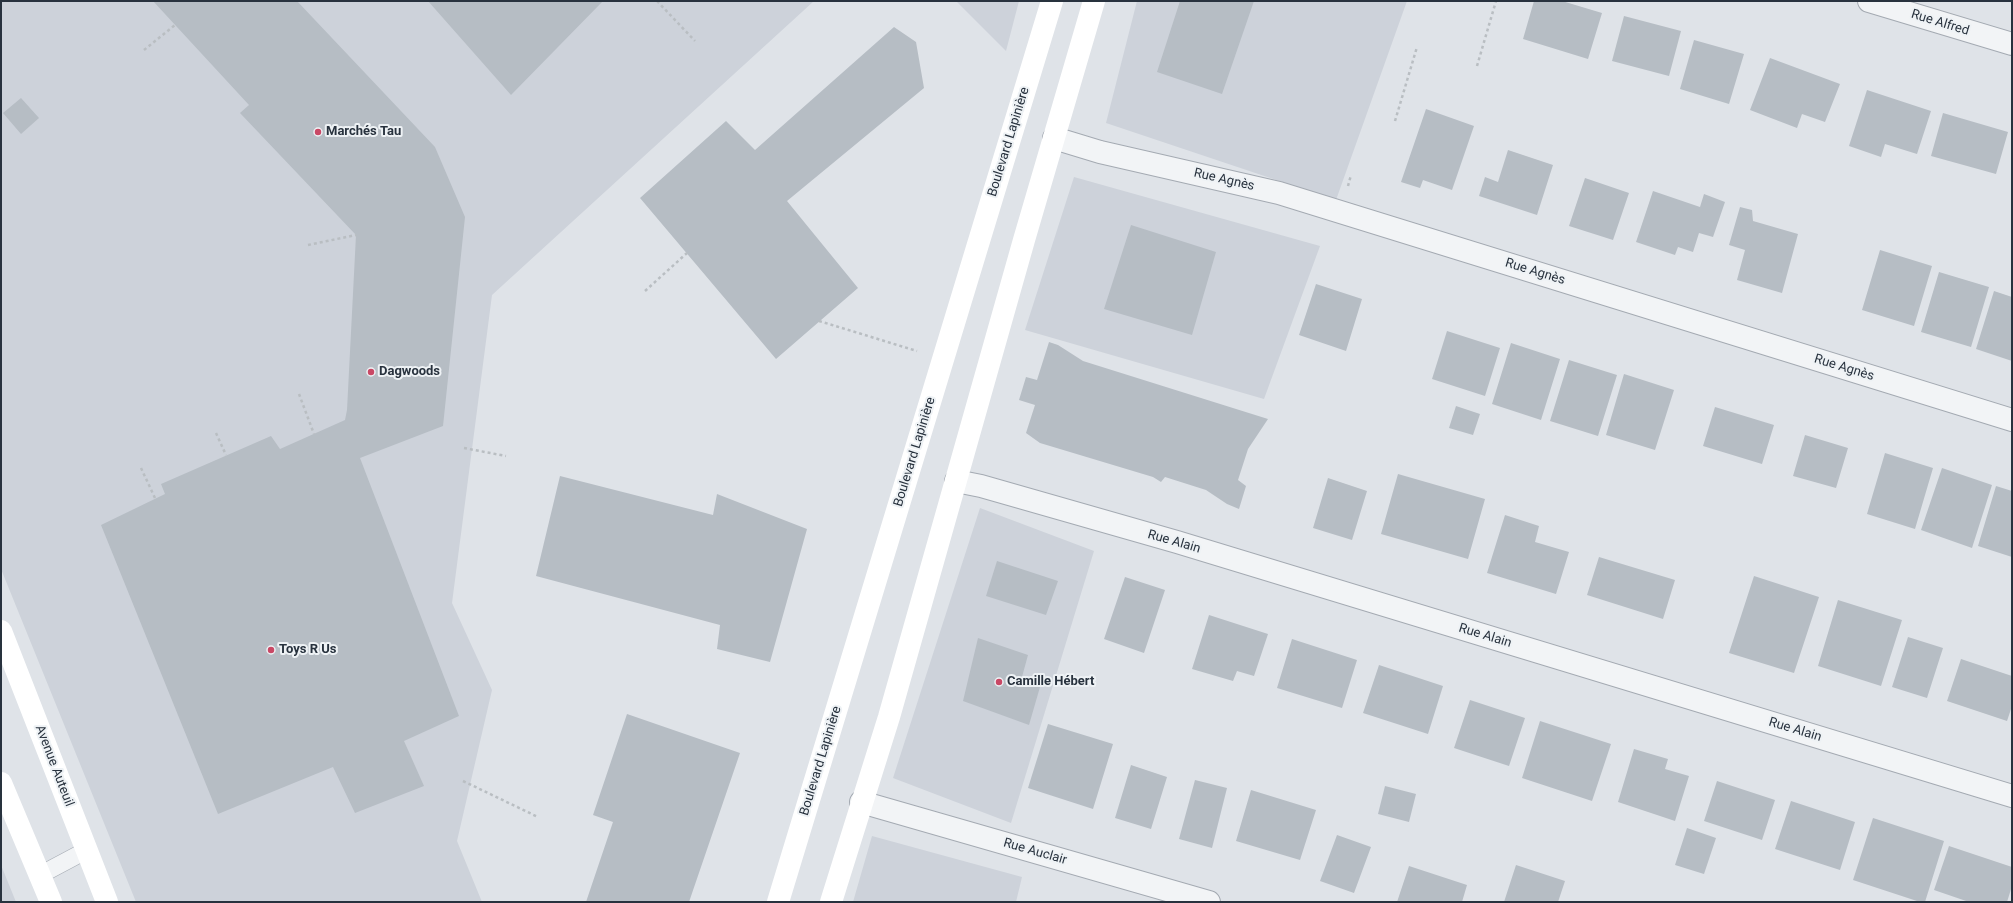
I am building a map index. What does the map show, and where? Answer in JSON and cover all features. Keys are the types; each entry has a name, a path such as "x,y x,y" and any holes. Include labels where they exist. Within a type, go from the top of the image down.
{"main road":[{"name":"Boulevard Lapinière","path":"778,902 1052,1"},
{"path":"831,902 860,802 889,717 1094,1"},
{"name":"Avenue Auteuil","path":"1,631 107,902"},
{"path":"1,783 51,902"}],"street":[{"name":"Rue Alfred","path":"1869,1 2012,44"},
{"name":"Rue Agnès","path":"1054,138 1100,152 1279,193 2012,420"},
{"name":"Rue Alain","path":"956,481 989,488 1177,542 2012,796"},
{"name":"Rue Auclair","path":"860,802 1209,902"}],"lane":[{"path":"40,875 87,850"}],"path":[{"path":"657,1 695,41"},
{"path":"1477,66 1496,1"},
{"path":"144,50 175,25"},
{"path":"1395,121 1417,47"},
{"path":"308,245 356,234"},
{"path":"645,291 687,253"},
{"path":"819,321 921,352"},
{"path":"299,394 314,434"},
{"path":"216,433 226,455"},
{"path":"464,448 506,456"},
{"path":"141,468 155,498"},
{"path":"463,780 538,817"}],"shaded area":[{"path":"1,1 814,1 492,295 452,603 492,690 457,841 482,902 136,902 1,569"},
{"path":"956,1 1019,1 1006,51"},
{"path":"1137,1 1407,1 1336,200 1106,123"},
{"path":"1074,177 1320,246 1264,399 1025,330"},
{"path":"980,508 1094,551 1011,823 893,778"},
{"path":"872,836 1022,877 1016,902 853,902"},
{"path":"1,865 16,902 1,902"}],"building":[{"path":"153,1 297,1 435,147 465,217 443,426 360,458 459,716 404,741 424,786 355,813 333,767 218,814 101,525 165,494 161,484 271,436 280,449 345,420 347,410 356,235 240,113 249,105"},
{"path":"428,1 603,1 511,95"},
{"path":"1180,1 1254,1 1222,94 1157,72"},
{"path":"1534,1 1562,1 1602,13 1588,59 1523,39"},
{"path":"1624,16 1681,31 1669,76 1612,61"},
{"path":"894,27 916,42 924,88 787,201 858,288 776,359 640,198 726,121 755,150"},
{"path":"1694,40 1744,54 1729,104 1680,89"},
{"path":"1770,58 1840,84 1825,122 1802,114 1797,128 1750,110"},
{"path":"1867,90 1931,111 1917,154 1885,144 1881,157 1849,146"},
{"path":"21,98 39,118 21,134 3,113"},
{"path":"1426,109 1474,126 1452,190 1423,180 1420,188 1401,182"},
{"path":"1943,113 2008,132 1996,174 1931,156"},
{"path":"1508,150 1553,165 1537,215 1479,196 1485,177 1498,182"},
{"path":"1585,178 1629,193 1613,240 1569,226"},
{"path":"1653,191 1700,207 1704,194 1725,202 1713,237 1699,233 1693,252 1678,247 1675,255 1636,242"},
{"path":"1740,207 1752,210 1753,221 1798,234 1782,293 1737,280 1745,250 1729,245"},
{"path":"1131,225 1216,252 1192,335 1104,309"},
{"path":"1880,250 1932,266 1914,326 1862,310"},
{"path":"1939,272 1989,287 1971,347 1921,332"},
{"path":"1316,284 1362,299 1346,351 1299,335"},
{"path":"1994,291 2012,297 2012,361 1976,349"},
{"path":"1447,331 1500,348 1485,396 1432,379"},
{"path":"1049,342 1058,345 1083,361 1268,419 1248,449 1238,480 1246,486 1239,509 1227,504 1206,490 1165,477 1161,482 1153,477 1040,443 1026,433 1035,405 1019,400 1026,377 1037,380"},
{"path":"1511,343 1560,359 1541,420 1492,404"},
{"path":"1569,360 1617,375 1598,436 1550,421"},
{"path":"1624,374 1674,390 1655,450 1606,435"},
{"path":"1456,406 1480,414 1473,435 1449,428"},
{"path":"1715,407 1774,425 1762,464 1703,446"},
{"path":"1805,435 1848,448 1836,488 1793,476"},
{"path":"1885,453 1933,468 1915,529 1867,514"},
{"path":"1942,468 1992,485 1972,548 1921,530"},
{"path":"1398,474 1485,499 1468,559 1381,534"},
{"path":"560,476 713,515 717,494 807,529 770,662 717,649 720,625 536,576"},
{"path":"1328,478 1367,491 1352,540 1313,528"},
{"path":"1996,486 2012,491 2012,557 1978,546"},
{"path":"1505,515 1539,526 1535,542 1569,552 1556,594 1487,573"},
{"path":"1599,557 1675,580 1663,619 1587,595"},
{"path":"997,561 1058,581 1046,615 986,596"},
{"path":"1754,576 1819,597 1794,673 1729,653"},
{"path":"1125,577 1165,590 1144,653 1104,639"},
{"path":"1838,600 1902,620 1881,686 1818,666"},
{"path":"1209,615 1268,634 1254,676 1237,671 1233,681 1192,669"},
{"path":"1908,637 1943,648 1927,698 1892,687"},
{"name":"Camille Hébert","path":"978,638 1028,655 1022,677 1040,687 1029,725 963,701"},
{"path":"1292,639 1357,660 1342,708 1277,688"},
{"path":"1961,659 2012,676 2012,706 2007,721 1947,701"},
{"path":"1379,665 1443,686 1428,734 1363,713"},
{"path":"1470,700 1525,718 1509,766 1454,748"},
{"path":"627,714 740,753 689,902 586,902 613,822 593,815"},
{"path":"1540,721 1611,744 1592,801 1522,778"},
{"path":"1048,724 1113,744 1093,809 1028,788"},
{"path":"1634,749 1668,759 1665,769 1689,776 1675,821 1618,802"},
{"path":"1131,765 1167,777 1151,829 1115,818"},
{"path":"1195,780 1227,788 1212,848 1179,839"},
{"path":"1717,781 1775,800 1762,840 1704,821"},
{"path":"1385,786 1416,794 1409,822 1378,814"},
{"path":"1251,790 1316,810 1300,860 1236,841"},
{"path":"1791,801 1855,822 1840,870 1775,849"},
{"path":"1873,818 1944,841 1925,902 1920,902 1853,880"},
{"path":"1687,828 1716,838 1704,874 1675,865"},
{"path":"1337,835 1371,847 1354,893 1320,881"},
{"path":"1949,846 2012,867 2012,886 2007,902 1969,902 1934,890"},
{"path":"1516,865 1565,881 1558,902 1504,902"},
{"path":"1409,866 1467,885 1462,902 1397,902"}],"place":[{"name":"Marchés Tau","path":"318,132"},
{"name":"Dagwoods","path":"371,372"},
{"name":"Toys R Us","path":"271,650"},
{"name":"Camille Hébert","path":"999,682"}]}
